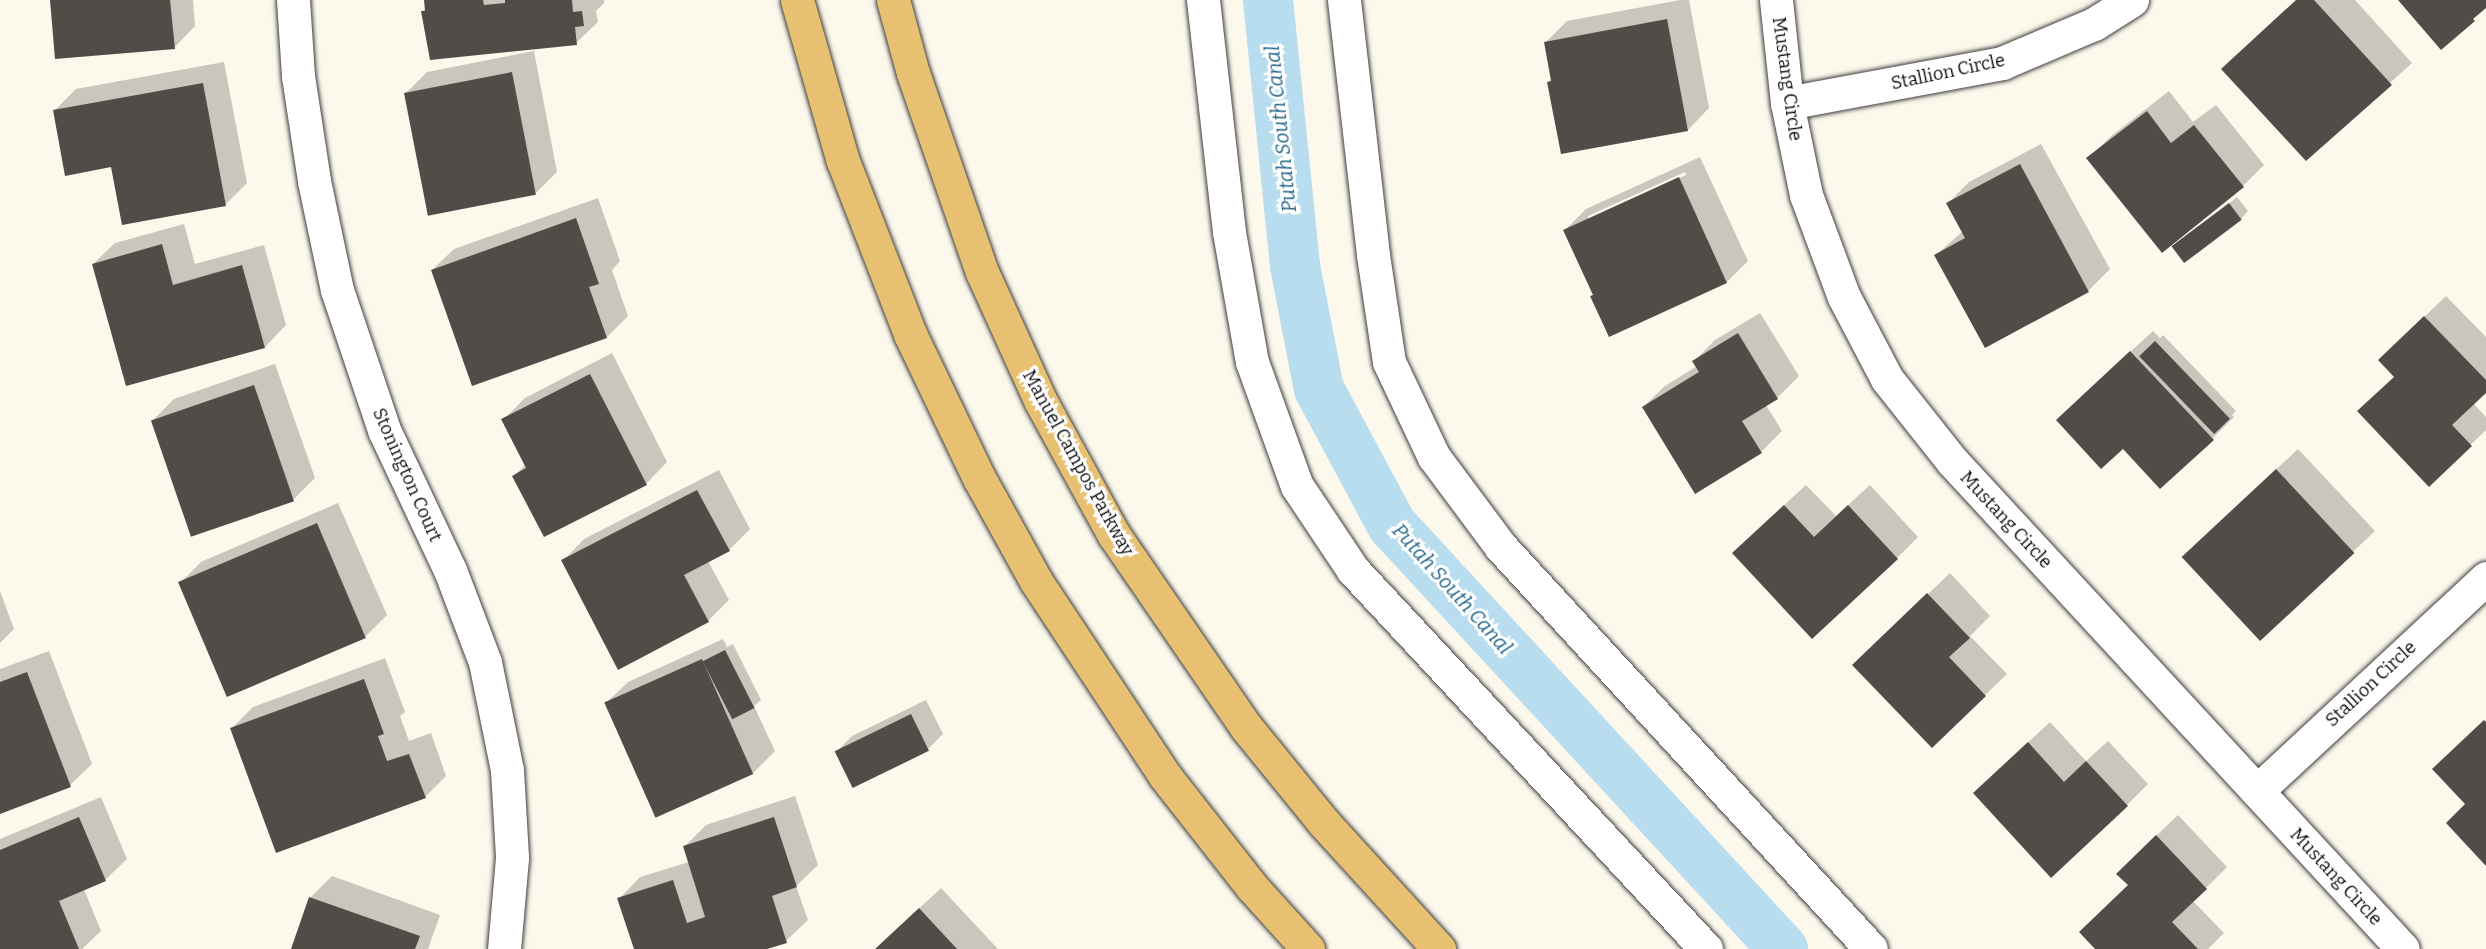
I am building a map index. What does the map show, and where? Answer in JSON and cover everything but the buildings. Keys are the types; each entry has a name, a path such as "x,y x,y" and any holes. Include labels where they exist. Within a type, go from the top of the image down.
{"main road":[{"path":"797,0 843,160 910,333 979,478 1036,581 1165,776 1252,888 1308,949"},
{"name":"Manuel Campos Parkway","path":"893,0 913,73 982,272 1040,400 1114,535 1246,727 1324,823 1439,949"}],"street":[{"name":"Stonington Court","path":"293,0 298,76 314,180 337,290 384,430 450,570 485,662 507,770 512,858 504,949"},
{"path":"1203,0 1229,232 1252,362 1297,486 1353,570 1706,949"},
{"path":"1344,0 1373,255 1389,362 1434,457 1501,547 1871,949"},
{"name":"Mustang Circle","path":"1776,0 1787,103 1806,195 1844,297 1887,380 1952,461 2403,949"},
{"name":"Stallion Circle","path":"1787,103 2002,63 2094,24 2133,0"},
{"name":"Stallion Circle","path":"2257,791 2486,578"}],"waterway":[{"name":"Putah South Canal","path":"1268,0 1295,266 1319,389 1392,525 1783,949"}]}
